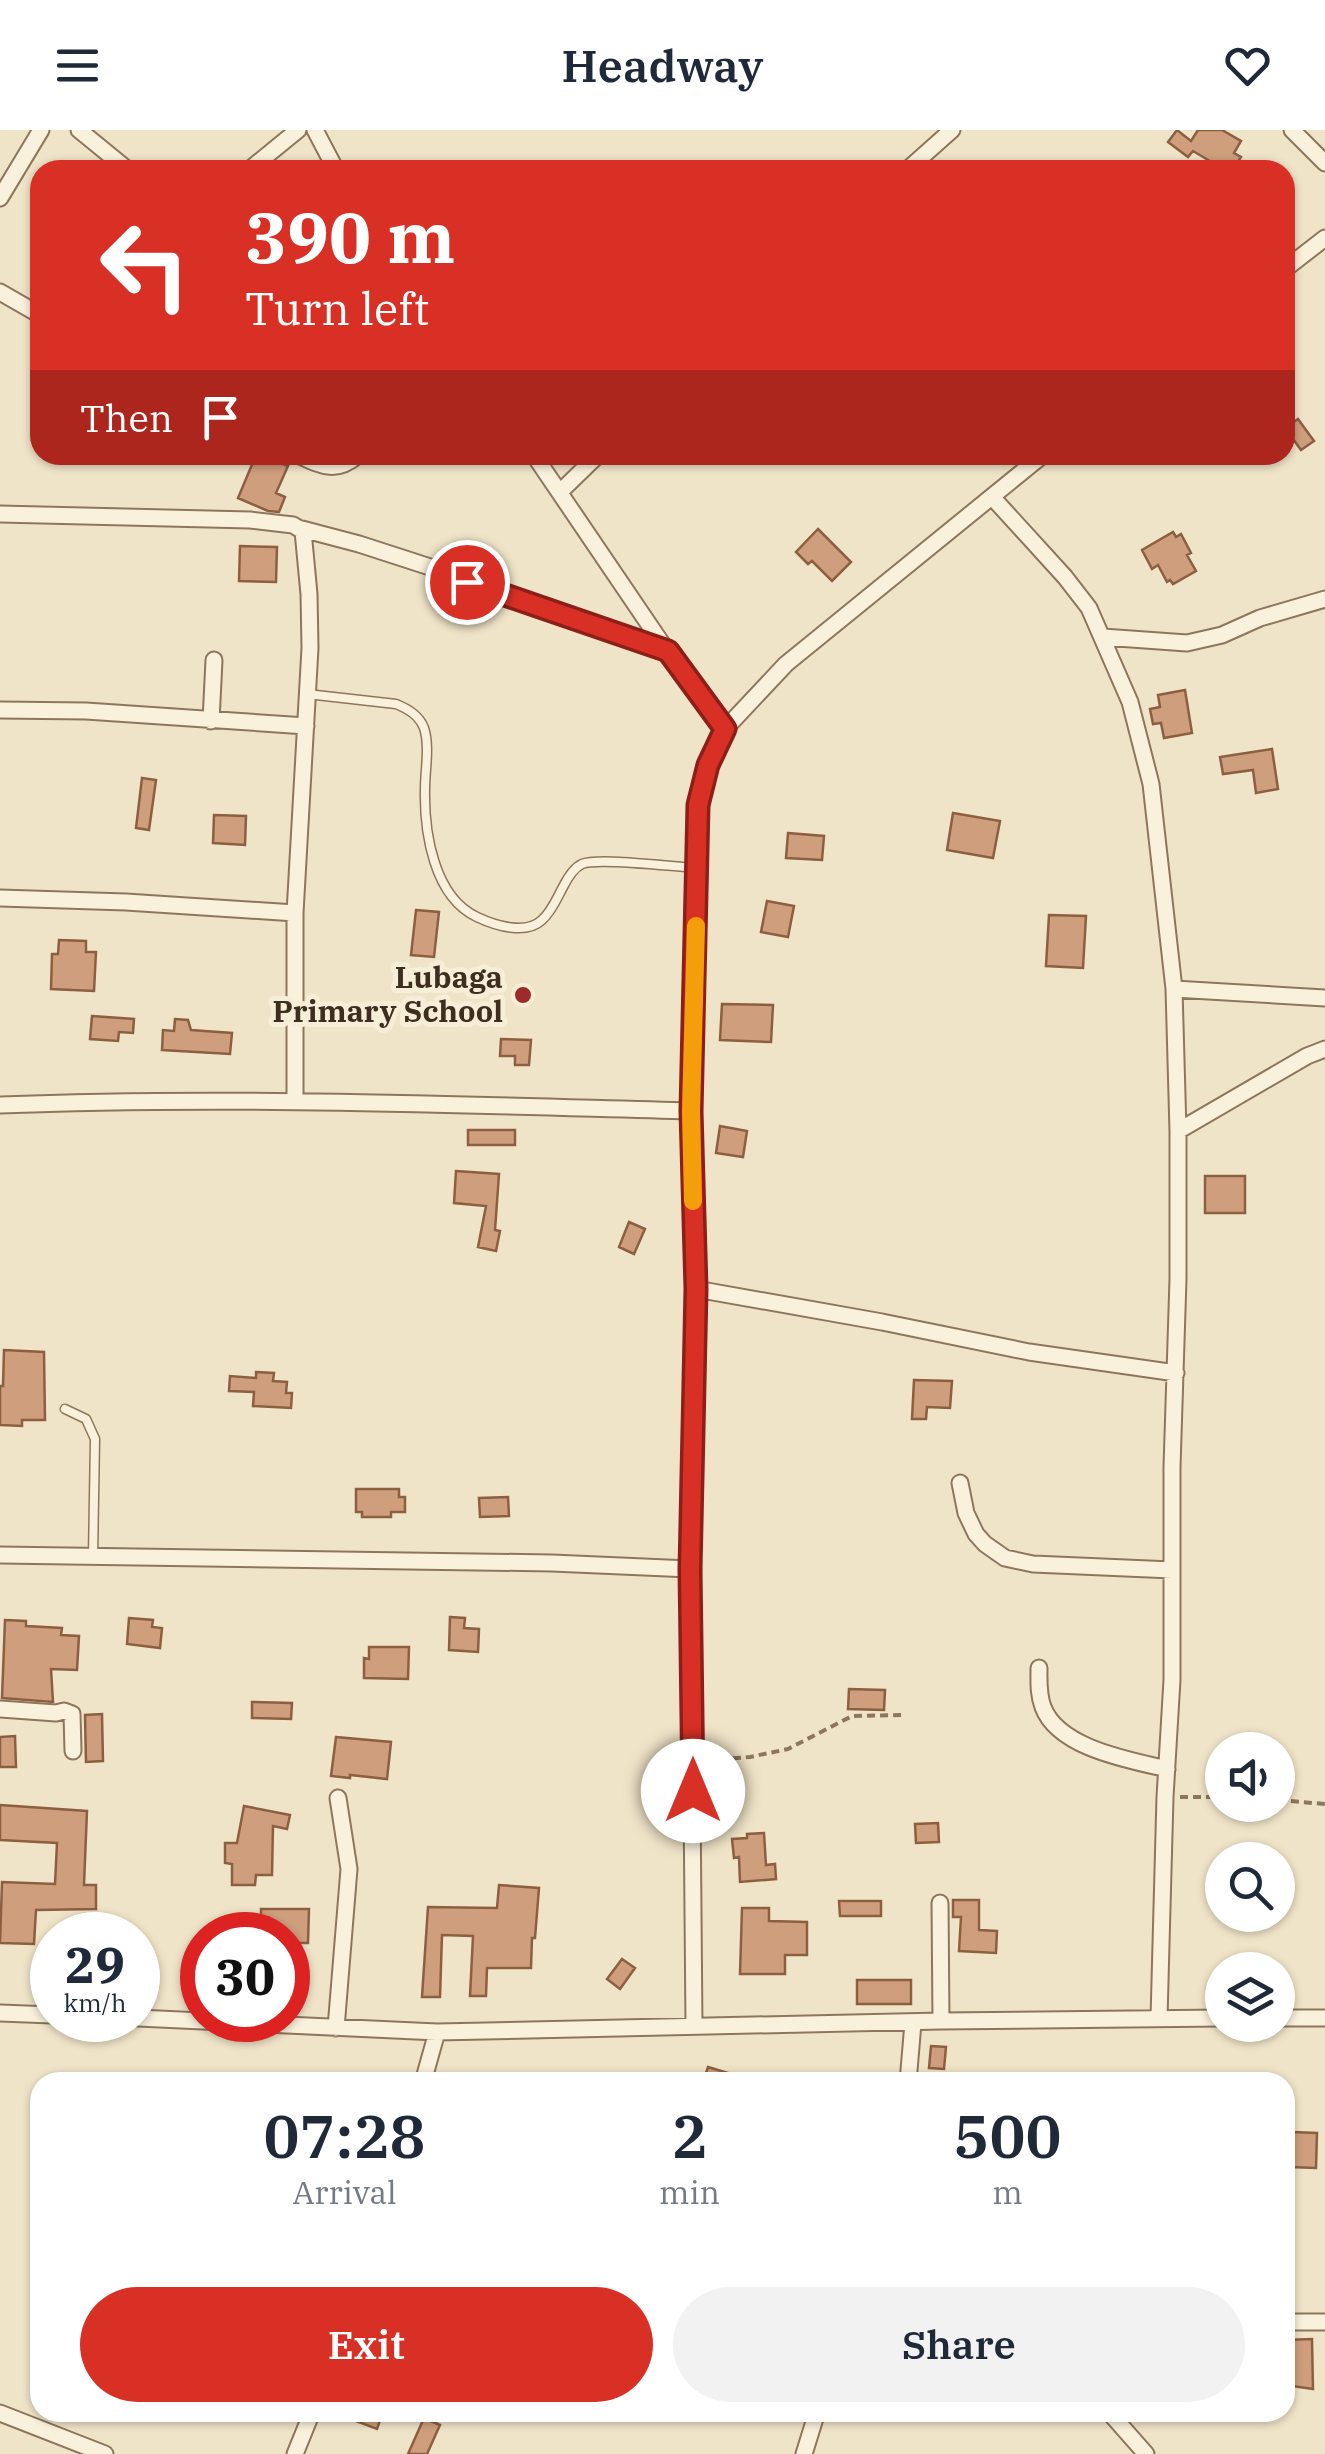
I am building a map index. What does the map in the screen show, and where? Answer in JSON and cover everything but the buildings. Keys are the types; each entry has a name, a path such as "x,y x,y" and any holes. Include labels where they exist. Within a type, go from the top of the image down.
{"street":[{"path":"0,198 41,130"},
{"path":"79,130 116,160"},
{"path":"261,160 298,130"},
{"path":"315,130 331,160"},
{"path":"918,160 952,130"},
{"path":"1292,130 1325,164"},
{"path":"1295,261 1325,238"},
{"path":"0,292 30,309"},
{"path":"541,465 725,729"},
{"path":"560,492 588,465"},
{"path":"694,2026 690,1570 696,1289 691,1111 698,805 708,765 725,729 786,664 1031,465"},
{"path":"993,498 1089,608 1130,702 1151,784 1174,988 1178,1131 1172,1680 1159,2018"},
{"path":"0,514 281,522 430,567 668,651"},
{"path":"295,1100 295,913 310,648 306,540 302,529"},
{"path":"1103,637 1187,643 1325,600"},
{"path":"211,721 214,660"},
{"path":"0,710 86,711 306,726"},
{"path":"0,898 295,913"},
{"path":"1174,988 1325,998"},
{"path":"1178,1131 1325,1049"},
{"path":"0,1104 295,1100 691,1111"},
{"path":"696,1289 1029,1352 1176,1372"},
{"path":"960,1483 966,1513 976,1534 1006,1558 1033,1564 1172,1570"},
{"path":"0,1556 552,1563 690,1570"},
{"path":"1039,1668 1038,1689 1044,1711 1060,1730 1109,1755 1167,1770"},
{"path":"0,1709 72,1714 73,1750"},
{"path":"336,2028 349,1869 338,1798"},
{"path":"940,1903 941,2021"},
{"path":"0,2013 30,2014"},
{"path":"160,2019 436,2032 1205,2018"},
{"path":"1295,2018 1325,2018"},
{"path":"909,2072 913,2023"},
{"path":"426,2072 436,2032"},
{"path":"1295,2322 1325,2322"},
{"path":"0,2413 105,2454"},
{"path":"295,2454 308,2422"},
{"path":"804,2454 814,2422"},
{"path":"1118,2422 1146,2454"}],"lane":[{"path":"308,694 396,704 417,717 424,729 425,806 434,860 448,894 481,919 501,926 532,927 550,912 577,867 586,863 697,868"},
{"path":"65,1409 86,1419 94,1439 93,1557"}],"path":[{"path":"692,1761 750,1757 788,1749 852,1716 904,1715"},
{"path":"1165,1797 1205,1797"},
{"path":"1295,1801 1325,1804"}],"slow traffic":[{"path":"693,1201 696,926"}],"place":[{"name":"Lubaga Primary School","path":"523,995"}],"route":[{"path":"467,582 668,651 725,729 708,765 698,805 691,1111 696,1289 690,1570 693,1791"}]}
